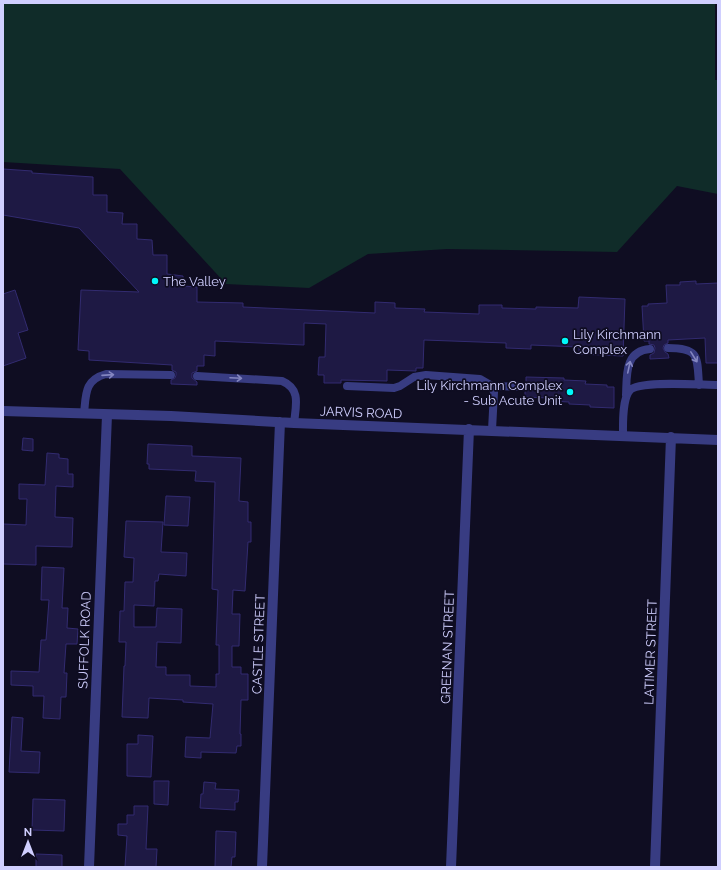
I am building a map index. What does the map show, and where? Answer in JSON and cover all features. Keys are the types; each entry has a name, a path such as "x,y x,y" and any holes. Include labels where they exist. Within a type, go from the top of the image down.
{"street":[{"name":"JARVIS ROAD","path":"3,411 171,416 294,423 718,440"},
{"name":"SUFFOLK ROAD","path":"89,867 107,415"},
{"name":"CASTLE STREET","path":"262,867 280,422"},
{"name":"GREENAN STREET","path":"450,867 469,429"},
{"name":"LATIMER STREET","path":"655,867 671,437"}],"lane":[{"path":"668,348 689,350 694,354 697,361 699,385"},
{"path":"623,435 628,368 631,358 639,350 650,349"},
{"path":"84,414 87,390 92,380 98,376 106,374 171,375"},
{"path":"347,386 394,388 414,377 426,375 480,378 492,386 523,386"},
{"path":"197,376 282,381 290,384 295,390 296,403 294,423"},
{"path":"626,398 630,390 638,386 652,384 718,385"},
{"path":"492,386 494,392 492,430"}],"green space":[{"path":"3,3 715,3 715,80 718,80 718,194 677,186 617,252 447,249 368,254 309,288 226,284 120,169 3,162"}],"building":[{"path":"3,169 32,171 32,173 93,177 93,195 107,195 107,212 123,213 122,224 137,224 137,239 152,240 153,255 167,255 167,274 183,276 183,286 197,287 197,302 243,303 243,307 375,313 375,302 395,303 395,308 425,309 424,312 479,314 479,305 502,305 502,308 578,308 579,297 625,299 623,356 579,354 579,347 531,345 531,349 506,348 506,343 424,340 423,368 416,368 416,371 387,370 387,381 341,380 341,383 324,383 324,375 318,375 319,357 325,357 326,324 304,323 304,345 215,341 215,356 204,355 204,366 197,366 197,371 192,373 192,378 197,382 197,385 171,384 171,380 175,378 176,375 176,372 172,370 172,365 89,360 89,351 78,350 81,290 139,292 79,228 3,215"},
{"path":"696,281 696,284 718,283 718,363 706,363 705,338 668,340 668,343 664,345 663,348 668,354 669,358 650,359 650,355 654,353 655,348 654,345 649,344 649,341 644,341 642,306 648,306 648,304 667,303 666,285 680,285 680,282"},
{"path":"15,290 28,330 18,333 26,358 3,366 3,294"},
{"name":"Lily Kirchmann Complex - Sub Acute Unit","path":"526,377 564,378 564,380 586,381 585,384 607,385 607,387 614,387 614,408 590,407 590,405 569,404 569,402 548,401 548,398 525,397 525,392 528,387"},
{"path":"23,438 33,439 33,451 22,450"},
{"path":"148,444 192,446 192,456 241,458 239,501 248,502 248,522 251,522 251,542 248,542 245,591 233,590 232,614 240,614 239,646 232,646 232,667 241,667 241,674 248,674 248,700 241,700 241,746 237,746 236,753 201,752 201,758 185,757 186,737 210,738 213,704 149,698 148,718 122,717 126,642 119,642 120,611 124,611 125,582 133,582 134,558 124,557 126,521 163,522 161,552 187,553 186,576 159,574 158,581 155,581 154,606 134,605 134,627 156,627 157,608 182,609 181,643 157,642 156,667 166,667 166,675 190,675 190,686 216,687 216,674 219,674 219,645 216,645 218,590 212,589 215,482 195,481 196,471 149,469 149,464 147,464"},
{"path":"47,453 59,454 59,458 68,459 68,474 73,474 73,487 56,486 55,517 73,518 72,547 36,546 36,565 3,564 3,524 26,525 27,499 19,499 19,484 45,485"},
{"path":"166,496 190,497 188,526 164,525"},
{"path":"42,567 64,568 62,608 68,608 67,628 78,629 77,644 66,644 64,673 67,673 66,697 61,697 60,719 43,718 44,696 33,696 33,686 11,685 11,671 39,672 41,640 46,640 49,600 41,600"},
{"path":"12,717 23,718 21,751 40,752 39,773 9,772"},
{"path":"138,735 153,736 151,777 127,776 127,744 138,744"},
{"path":"154,781 169,781 168,805 154,804"},
{"path":"204,782 216,783 215,789 239,790 238,802 235,802 235,810 200,808"},
{"path":"33,799 65,800 64,831 32,830"},
{"path":"134,806 148,806 146,849 157,849 156,867 125,867 127,836 118,835 118,824 127,824 127,815 134,815"},
{"path":"216,831 236,832 235,857 232,857 231,867 215,867"},
{"path":"36,854 62,855 62,867 36,867"}],"place":[{"name":"The Valley","path":"155,281"},
{"name":"Lily Kirchmann Complex","path":"565,341"},
{"name":"Lily Kirchmann Complex - Sub Acute Unit","path":"570,392"}]}
